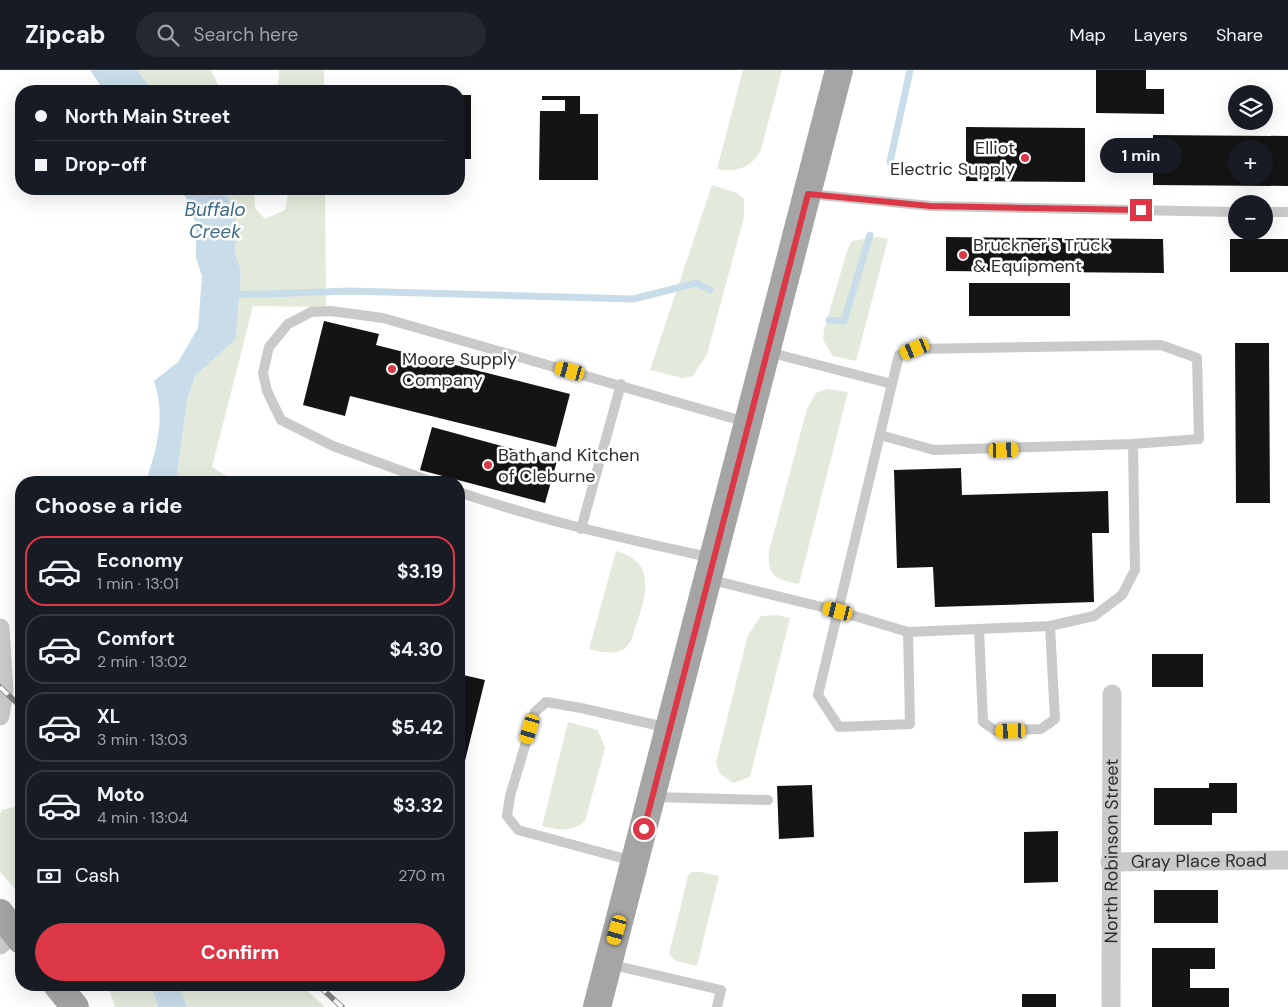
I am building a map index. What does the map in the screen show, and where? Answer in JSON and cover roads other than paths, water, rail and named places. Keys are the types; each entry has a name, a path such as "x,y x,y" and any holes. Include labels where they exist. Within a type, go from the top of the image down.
{"main road":[{"path":"597,1007 607,964 636,862 839,70"},
{"path":"62,991 75,1007"}],"street":[{"path":"0,628 4,691 0,716"},
{"name":"North Robinson Street","path":"1111,1007 1112,694"},
{"name":"Gray Place Road","path":"1110,862 1288,860"}],"lane":[{"path":"808,194 930,206 1228,212"},
{"path":"1273,212 1288,212"},
{"path":"415,476 350,453 281,420 267,391 263,373 269,347 288,324 311,312 331,311 383,318 621,384 749,422"},
{"path":"880,435 934,450 1133,444 1199,439 1197,358 1161,345 915,349 899,355 818,695 839,727 910,724 908,632"},
{"path":"767,352 892,384"},
{"path":"581,528 621,384"},
{"path":"465,494 496,505 581,528 908,632 1050,626 1094,616 1122,595 1135,570 1133,444"},
{"path":"979,629 983,722 996,731 1032,730 1041,729 1055,719 1050,626"},
{"path":"636,862 518,830 507,816 510,796 535,712 546,702 670,729"},
{"path":"652,796 768,800"},
{"path":"607,964 720,990 717,1007"}],"water":[{"path":"90,70 137,70 148,85 100,85"},
{"name":"Buffalo Creek","path":"184,195 227,195 235,217 235,252 241,271 236,339 195,376 187,400 177,476 148,476 157,444 160,420 158,395 154,381 178,362 198,328 202,276 196,258 196,224"},
{"path":"153,991 181,991 187,1007 158,1007"}],"waterway":[{"path":"890,162 910,70"},
{"path":"829,320 844,321 870,235"},
{"path":"229,295 351,291 633,299 697,283 710,290"}],"railway":[{"path":"0,687 15,701"},
{"path":"325,991 342,1007"}],"place":[{"name":"Elliot Electric Supply","path":"1025,158"},
{"name":"Bruckner's Truck & Equipment","path":"963,255"},
{"name":"Moore Supply Company","path":"392,369"},
{"name":"Bath and Kitchen of Cleburne","path":"488,465"}]}
